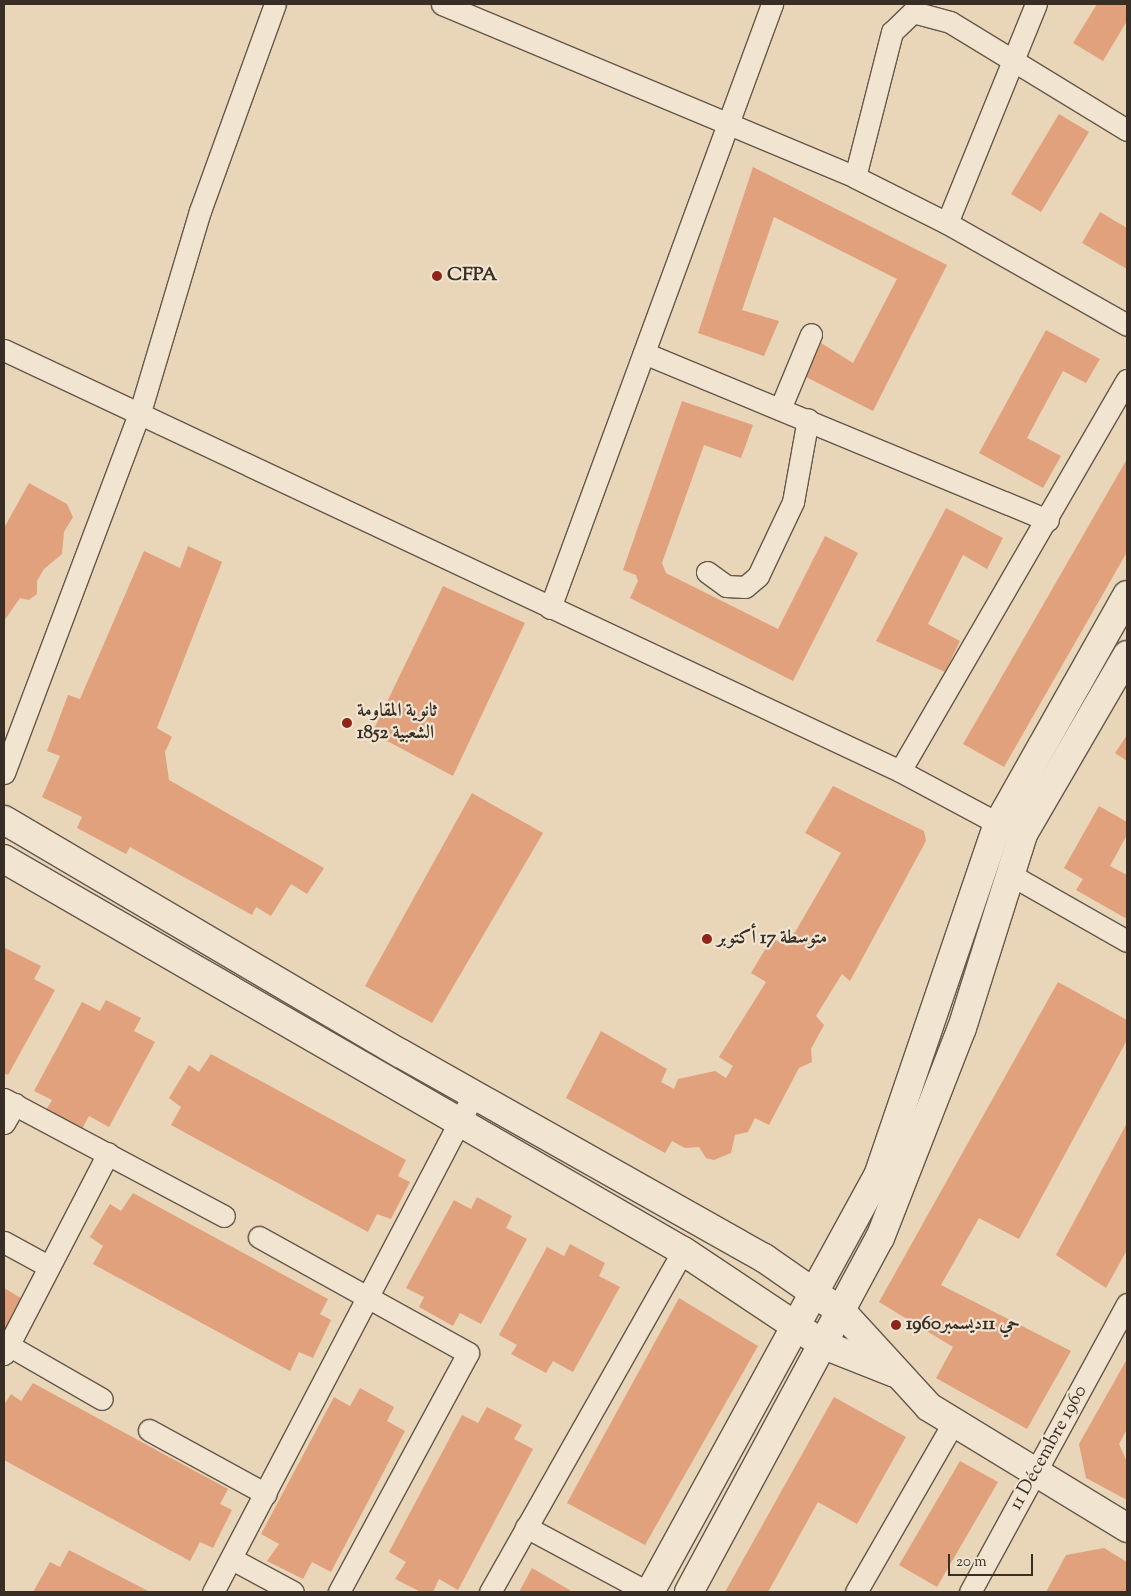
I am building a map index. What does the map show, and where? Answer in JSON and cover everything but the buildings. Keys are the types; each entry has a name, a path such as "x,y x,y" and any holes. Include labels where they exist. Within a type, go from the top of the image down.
{"street":[{"path":"4,773 140,412 200,211 275,4"},
{"path":"442,4 731,123 854,177 947,223 1127,325"},
{"path":"550,608 731,123 772,4"},
{"path":"947,223 1015,60 1036,4"},
{"path":"854,177 892,32 904,17 921,12 950,22 1127,130"},
{"path":"780,409 811,334"},
{"path":"4,350 140,412 550,608 900,771 997,826 1023,834"},
{"path":"644,353 808,419 1048,520"},
{"path":"900,771 1048,520 1127,380"},
{"path":"707,572 715,581 735,587 745,587 758,576 793,502 808,419"},
{"path":"526,1527 649,1592 776,1365 793,1324 814,1290 894,1140 997,826 1127,595"},
{"path":"689,1592 843,1313 905,1182 1013,876 1023,834 1127,655"},
{"path":"4,820 279,984 475,1092 814,1290 843,1313 913,1394 953,1424 1127,1528"},
{"path":"4,859 683,1251 824,1345 897,1374"},
{"path":"1013,876 1127,941"},
{"path":"212,1592 232,1559 458,1121 475,1092"},
{"path":"4,1124 9,1102 224,1216"},
{"path":"102,1399 6,1350 108,1153"},
{"path":"259,1237 468,1353 339,1592"},
{"path":"4,1242 48,1266"},
{"path":"490,1592 683,1251"},
{"name":"11 Décembre 1960","path":"970,1592 1127,1304"},
{"path":"856,1592 953,1424"},
{"path":"149,1430 266,1494"},
{"path":"232,1559 293,1592"}],"place":[{"name":"CFPA","path":"437,276"},
{"name":"ثانوية المقاومة الشعبية 1852","path":"347,723"},
{"name":"متوسطة 17 أكتوبر","path":"707,939"},
{"name":"حي 11ديسمبر1960","path":"896,1325"}]}
